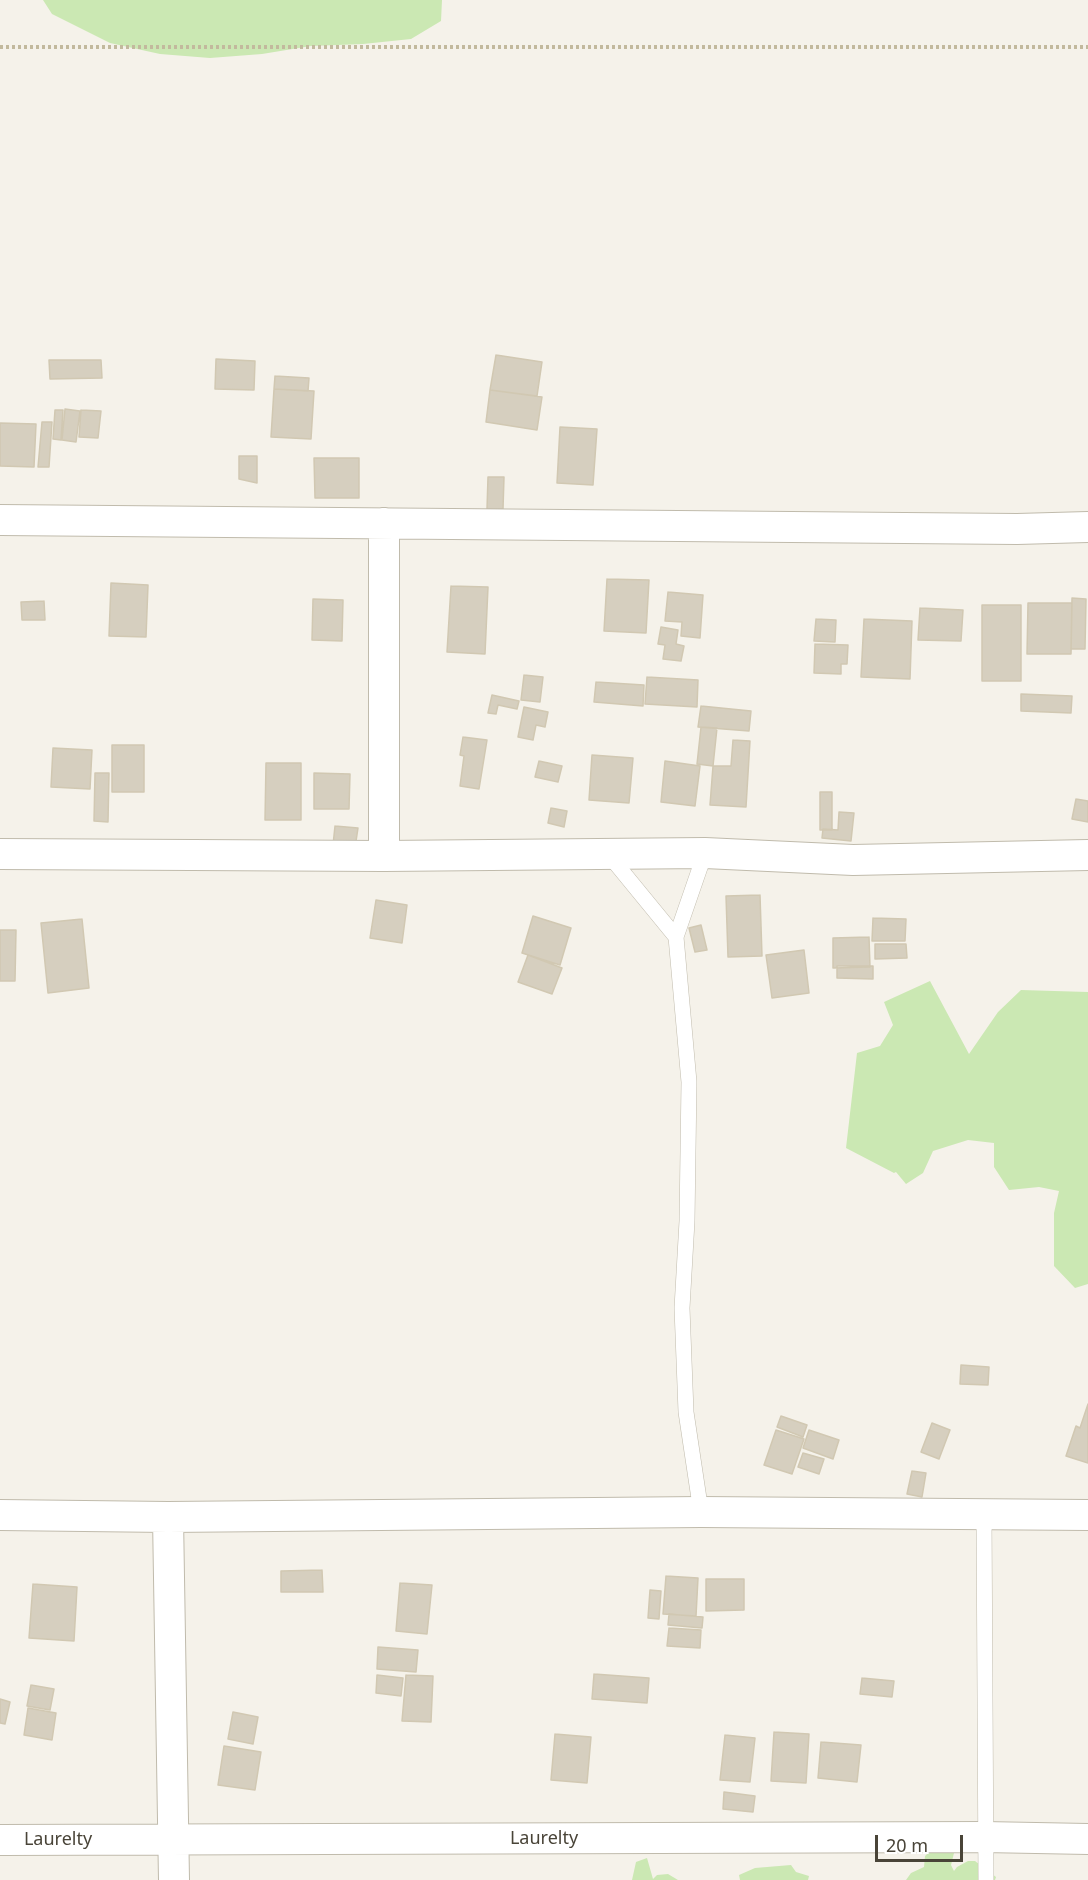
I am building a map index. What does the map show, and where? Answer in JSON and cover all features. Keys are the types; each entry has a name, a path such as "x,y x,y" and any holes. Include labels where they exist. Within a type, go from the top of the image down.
{"street":[{"path":"0,520 1005,529 1088,527"},
{"path":"384,523 384,856"},
{"path":"0,854 384,856 705,853 853,861 1088,855"},
{"path":"0,1515 168,1517 701,1512 1088,1515"},
{"path":"168,1517 174,1880"},
{"name":"Laurelty","path":"0,1840 1088,1839"}],"lane":[{"path":"701,1512 686,1412 682,1320 687,1221 689,1082 676,937 705,853"},
{"path":"608,854 676,937"},
{"path":"984,1513 986,1880"}],"path":[{"path":"0,47 1088,47"}],"green space":[{"path":"43,0 442,0 441,21 411,39 311,46 262,54 210,58 160,54 110,43 52,14"},
{"path":"930,981 969,1054 998,1012 1021,990 1088,992 1088,1284 1075,1288 1054,1266 1054,1213 1059,1191 1039,1187 1009,1190 994,1167 994,1143 968,1140 933,1151 923,1173 906,1184 896,1172 846,1148 857,1053 880,1046 893,1025 884,1002"},
{"path":"937,1844 945,1844 954,1853 951,1865 954,1871 968,1861 975,1861 996,1877 995,1880 906,1880 911,1873 924,1867 925,1856"},
{"path":"647,1858 653,1879 657,1875 668,1874 678,1880 632,1880 636,1862"},
{"path":"791,1865 796,1872 809,1876 808,1880 740,1880 739,1875 755,1868"}],"building":[{"path":"496,355 542,362 537,396 490,390"},
{"path":"216,359 255,361 254,390 215,389"},
{"path":"49,360 101,360 102,378 50,379"},
{"path":"275,376 309,378 308,391 274,389"},
{"path":"274,389 314,391 311,439 271,437"},
{"path":"490,390 542,397 537,430 486,422"},
{"path":"65,409 80,411 76,442 62,440"},
{"path":"55,410 63,410 61,440 53,439"},
{"path":"81,410 101,411 98,438 79,437"},
{"path":"42,422 52,422 49,467 38,467"},
{"path":"0,423 36,424 34,467 0,466"},
{"path":"560,427 597,429 593,485 557,483"},
{"path":"239,456 257,456 257,483 239,479"},
{"path":"314,458 359,458 359,498 315,498"},
{"path":"488,477 504,477 503,509 487,509"},
{"path":"607,579 649,580 646,633 604,631"},
{"path":"111,583 148,585 146,637 109,636"},
{"path":"451,586 488,587 485,654 447,652"},
{"path":"668,592 703,595 700,638 681,636 682,622 665,621"},
{"path":"1072,598 1086,599 1085,649 1071,649"},
{"path":"313,599 343,600 342,641 312,640"},
{"path":"44,601 45,620 22,620 21,602"},
{"path":"1028,603 1072,603 1071,654 1027,654"},
{"path":"982,605 1021,605 1021,681 982,681"},
{"path":"920,608 963,610 961,641 918,640"},
{"path":"816,619 836,620 835,642 814,641"},
{"path":"864,619 912,621 910,679 861,677"},
{"path":"661,627 678,630 676,644 684,646 681,661 663,659 665,645 658,644"},
{"path":"815,644 848,645 847,664 841,664 841,674 814,673"},
{"path":"524,675 543,677 540,702 521,700"},
{"path":"647,677 698,680 697,707 645,704"},
{"path":"596,682 644,685 643,706 594,702"},
{"path":"1021,694 1072,696 1071,713 1021,711"},
{"path":"492,695 519,701 517,709 498,705 496,714 488,713"},
{"path":"701,706 751,711 749,731 698,727"},
{"path":"524,707 548,712 545,727 536,725 533,740 518,737"},
{"path":"701,727 717,728 713,766 697,764"},
{"path":"463,737 487,740 479,789 460,786 464,756 460,755"},
{"path":"733,740 750,741 746,807 710,805 713,766 731,766"},
{"path":"112,745 144,745 144,792 112,792"},
{"path":"53,748 92,750 90,789 51,787"},
{"path":"592,755 633,758 629,803 589,800"},
{"path":"539,761 562,766 558,782 535,777"},
{"path":"665,761 700,766 695,806 661,802"},
{"path":"266,763 301,763 301,820 265,820"},
{"path":"95,773 109,773 108,822 94,821"},
{"path":"314,773 350,774 349,809 314,809"},
{"path":"820,792 832,792 832,830 820,830"},
{"path":"1076,799 1088,801 1088,822 1072,819"},
{"path":"551,808 567,811 564,827 548,823"},
{"path":"839,812 854,813 851,841 822,838 823,829 838,830"},
{"path":"335,826 358,828 355,848 333,845"},
{"path":"760,895 762,956 728,957 726,896"},
{"path":"376,900 407,905 402,943 370,938"},
{"path":"533,916 571,928 560,965 522,953"},
{"path":"873,918 906,919 905,941 872,941"},
{"path":"82,919 89,988 48,993 41,923"},
{"path":"701,925 707,950 695,952 689,928"},
{"path":"0,930 16,930 15,981 0,981"},
{"path":"869,937 870,967 833,968 833,938"},
{"path":"875,944 906,944 907,958 875,959"},
{"path":"804,950 809,993 772,998 766,955"},
{"path":"528,955 562,968 552,994 518,982"},
{"path":"837,966 873,966 873,979 837,978"},
{"path":"961,1365 989,1367 988,1385 960,1384"},
{"path":"1088,1404 1088,1463 1066,1456 1076,1426 1080,1428"},
{"path":"781,1416 807,1425 803,1437 777,1427"},
{"path":"932,1423 950,1430 939,1459 921,1452"},
{"path":"776,1430 804,1439 792,1474 764,1465"},
{"path":"809,1430 839,1440 833,1459 803,1448"},
{"path":"803,1453 824,1459 819,1474 798,1467"},
{"path":"912,1471 926,1473 922,1497 907,1494"},
{"path":"322,1570 323,1592 281,1592 281,1571"},
{"path":"666,1576 698,1578 696,1616 663,1614"},
{"path":"706,1579 744,1579 744,1610 706,1611"},
{"path":"400,1583 432,1585 427,1634 396,1631"},
{"path":"33,1584 77,1587 74,1641 29,1638"},
{"path":"650,1590 661,1591 659,1619 648,1618"},
{"path":"669,1614 703,1617 702,1628 668,1625"},
{"path":"669,1628 701,1630 700,1648 667,1646"},
{"path":"378,1647 418,1650 416,1672 377,1669"},
{"path":"594,1674 649,1678 647,1703 592,1699"},
{"path":"377,1675 403,1678 401,1696 376,1693"},
{"path":"406,1675 433,1676 431,1722 402,1721"},
{"path":"862,1678 894,1681 892,1697 860,1694"},
{"path":"31,1685 54,1689 50,1710 27,1706"},
{"path":"0,1699 10,1702 5,1724 0,1723"},
{"path":"28,1708 56,1713 52,1740 24,1735"},
{"path":"233,1712 258,1717 253,1744 228,1739"},
{"path":"774,1732 809,1734 806,1783 771,1781"},
{"path":"555,1734 591,1737 587,1783 551,1780"},
{"path":"725,1735 755,1738 750,1782 720,1780"},
{"path":"821,1742 861,1745 857,1782 818,1778"},
{"path":"224,1746 261,1752 255,1790 218,1785"},
{"path":"724,1792 755,1796 753,1812 723,1809"}]}
